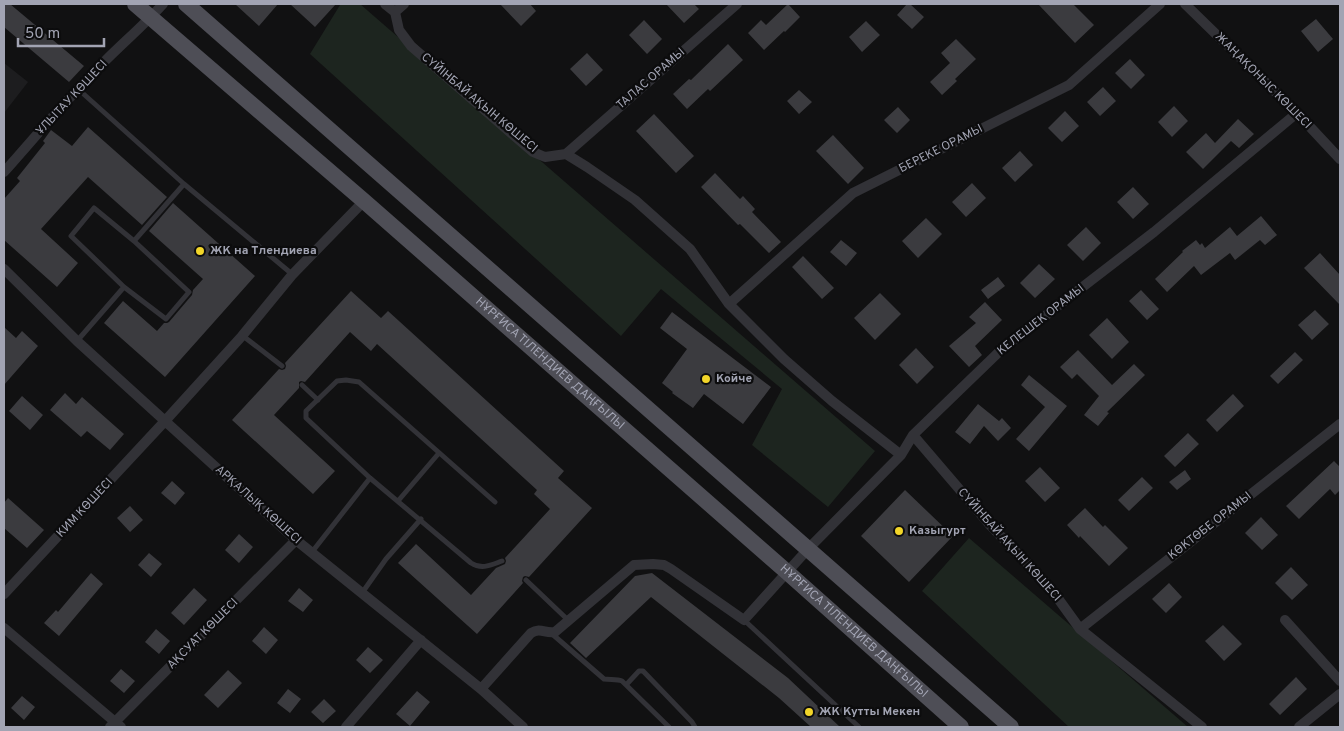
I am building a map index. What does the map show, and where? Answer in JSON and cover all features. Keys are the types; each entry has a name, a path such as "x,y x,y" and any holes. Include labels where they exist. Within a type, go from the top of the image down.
{"main road":[{"name":"НҰРҒИСА ТІЛЕНДИЕВ ДАҢҒЫЛЫ","path":"135,4 364,201 788,572 961,727"},
{"path":"186,4 1011,727"}],"street":[{"name":"ҰЛЫТАУ КӨШЕСІ","path":"4,172 78,89 163,4"},
{"name":"СҮЙІНБАЙ АҚЫН КӨШЕСІ","path":"385,4 394,12 400,30 411,46 532,152 545,157 566,154"},
{"path":"394,12 404,4"},
{"name":"ТАЛАС ОРАМЫ","path":"566,154 737,4"},
{"name":"БЕРЕКЕ ОРАМЫ","path":"729,304 853,193 1069,85 1160,4"},
{"name":"ЖАҢАҚОНЫС КӨШЕСІ","path":"1185,4 1297,113 1340,159"},
{"name":"КЕЛЕШЕК ОРАМЫ","path":"744,620 808,549 901,455 913,435 1002,349 1154,232 1297,113"},
{"path":"566,154 635,200 690,249 729,304 784,359 832,402 901,455"},
{"name":"КИМ КӨШЕСІ","path":"4,594 242,336 292,274 364,201"},
{"name":"АРҚАЛЫҚ КӨШЕСІ","path":"4,269 77,341 296,540 481,689 523,727"},
{"name":"КӨКТӨБЕ ОРАМЫ","path":"1080,629 1340,424"},
{"name":"СҮЙІНБАЙ АҚЫН КӨШЕСІ","path":"913,435 990,525 1049,586 1080,629 1202,727"},
{"name":"АҚСУАТ КӨШЕСІ","path":"115,725 296,540"},
{"path":"481,689 531,633 540,630 555,632 634,565 664,565 744,620"},
{"path":"1285,620 1340,681"},
{"path":"4,628 115,725"},
{"path":"346,727 421,640"},
{"path":"1299,727 1340,694"}],"lane":[{"path":"78,89 184,184 292,274"},
{"path":"134,241 184,184"},
{"path":"94,208 134,241 189,292 166,319 124,287 71,236 94,208"},
{"path":"77,341 124,287"},
{"path":"242,336 282,366"},
{"path":"495,502 359,382 337,381 306,411 306,418 370,478 476,566 481,567 502,561"},
{"path":"302,384 318,400"},
{"path":"398,501 439,453"},
{"path":"312,553 370,478"},
{"path":"362,593 386,559 420,520"},
{"path":"526,580 569,621"},
{"path":"744,620 859,727"},
{"path":"551,632 604,679 619,680 626,685 669,727"},
{"path":"626,685 639,671 643,671 695,727"}],"shaded area":[{"path":"338,4 360,4 875,451 828,507 752,445 782,389 661,289 621,336 310,54 340,5"},
{"path":"4,63 28,82 4,113"},
{"path":"969,538 1188,727 1069,727 922,591"}],"building":[{"path":"4,4 10,4 84,66 69,82 4,27"},
{"path":"235,4 278,4 259,26"},
{"path":"290,4 336,4 315,27"},
{"path":"500,4 530,4 536,11 521,26"},
{"path":"666,4 694,4 699,9 684,23"},
{"path":"788,4 800,17 764,50 748,33 761,20 766,25"},
{"path":"907,4 910,4 924,17 912,29 897,15"},
{"path":"1038,4 1073,4 1094,25 1075,43"},
{"path":"1316,19 1333,39 1318,52 1301,31"},
{"path":"644,20 662,39 647,54 629,35"},
{"path":"866,21 880,35 862,52 849,37"},
{"path":"956,39 976,59 955,79 957,81 942,95 930,82 950,63 941,53"},
{"path":"728,44 743,60 710,91 708,89 687,109 673,94 689,79 691,80"},
{"path":"587,53 603,70 586,86 570,69"},
{"path":"1130,59 1145,75 1131,89 1115,73"},
{"path":"1103,87 1116,101 1100,116 1087,102"},
{"path":"799,90 812,102 799,114 787,101"},
{"path":"1174,106 1188,121 1172,137 1158,122"},
{"path":"898,107 910,120 897,133 884,120"},
{"path":"1065,111 1079,126 1062,142 1048,128"},
{"path":"654,114 694,156 676,173 636,131"},
{"path":"1238,119 1254,134 1239,148 1231,141 1203,169 1186,152 1206,133 1215,143"},
{"path":"88,127 167,197 142,225 88,177 41,229 78,263 57,287 4,240 4,199 20,181 17,178 45,143 43,141 51,130 72,146"},
{"path":"833,135 864,168 848,184 816,151"},
{"path":"1020,151 1033,165 1015,182 1002,168"},
{"path":"715,173 740,199 743,196 755,209 752,212 781,242 769,253 701,187"},
{"path":"972,183 986,198 966,217 952,202"},
{"path":"1133,187 1149,204 1133,219 1117,202"},
{"path":"173,203 255,276 165,377 104,323 123,301 157,331 164,323 169,322 203,279 149,231"},
{"path":"1261,216 1277,235 1265,245 1260,240 1235,260 1230,253 1201,275 1194,266 1167,292 1155,279 1182,251 1196,240 1200,245 1202,243 1205,248 1230,227 1237,236"},
{"path":"926,218 942,234 918,258 902,241"},
{"path":"1086,227 1101,243 1083,261 1067,245"},
{"path":"841,240 857,253 846,266 830,252"},
{"path":"1320,253 1340,275 1340,305 1304,268"},
{"path":"803,256 834,288 822,299 792,267"},
{"path":"1039,264 1055,279 1035,298 1020,283"},
{"path":"998,277 1005,286 988,299 981,290"},
{"path":"1141,290 1159,309 1147,320 1129,301"},
{"path":"351,291 381,318 388,311 564,471 558,478 592,508 529,577 523,577 523,583 477,634 398,563 416,544 471,595 496,568 505,564 505,558 550,509 534,494 537,490 377,344 371,351 350,332 305,382 299,382 299,388 274,415 335,471 313,494 232,420 279,369 285,369 285,363"},
{"path":"880,293 901,314 875,340 854,318"},
{"path":"985,302 1002,320 975,346 982,355 969,367 949,346 976,323 969,317"},
{"path":"1315,310 1329,324 1312,340 1298,325"},
{"path":"672,312 771,387 743,424 704,394 693,408 672,393 662,383 687,349 660,328"},
{"path":"1107,318 1129,342 1112,359 1089,335"},
{"path":"4,327 16,338 22,331 38,346 4,385"},
{"path":"916,348 934,367 917,384 899,365"},
{"path":"1078,350 1112,385 1134,364 1145,375 1107,412 1109,413 1098,426 1084,415 1099,396 1077,374 1072,379 1060,367"},
{"path":"1295,352 1303,360 1278,384 1270,376"},
{"path":"1029,375 1067,406 1029,451 1016,439 1045,407 1021,385"},
{"path":"65,393 76,404 82,397 124,434 110,450 87,431 81,437 50,410"},
{"path":"1233,394 1244,406 1217,432 1206,420"},
{"path":"22,396 43,415 30,430 9,411"},
{"path":"978,404 999,421 1002,418 1011,428 998,441 984,426 970,444 955,432"},
{"path":"1188,433 1199,444 1175,467 1164,456"},
{"path":"1334,461 1340,467 1340,490 1335,495 1330,489 1299,519 1286,506"},
{"path":"1040,467 1060,488 1045,502 1025,481"},
{"path":"1185,470 1191,479 1177,490 1169,482"},
{"path":"1142,477 1153,488 1129,511 1118,500"},
{"path":"172,481 185,493 175,505 161,493"},
{"path":"905,490 953,536 909,582 861,536"},
{"path":"8,498 44,530 27,548 4,528 4,503"},
{"path":"130,506 143,520 130,532 117,518"},
{"path":"1085,508 1103,527 1105,525 1128,548 1109,566 1067,525"},
{"path":"1261,517 1278,535 1262,550 1245,533"},
{"path":"239,534 253,547 239,563 225,550"},
{"path":"149,553 162,564 151,577 138,565"},
{"path":"1291,567 1308,585 1292,600 1275,583"},
{"path":"91,573 103,584 59,636 44,623 56,610 58,612"},
{"path":"652,573 788,678 840,727 811,727 779,698 651,597 586,658 570,643 635,576"},
{"path":"1169,583 1182,597 1166,613 1152,599"},
{"path":"194,588 207,600 184,625 171,613"},
{"path":"299,588 313,600 303,612 288,601"},
{"path":"1223,625 1242,644 1224,661 1205,641"},
{"path":"264,627 278,640 266,654 252,641"},
{"path":"156,629 170,641 159,654 145,642"},
{"path":"368,647 383,660 370,673 356,660"},
{"path":"121,669 135,681 124,693 110,681"},
{"path":"228,670 242,683 218,708 204,695"},
{"path":"1296,677 1307,689 1280,715 1269,704"},
{"path":"288,689 301,699 290,713 277,703"},
{"path":"417,691 430,702 410,726 396,714"},
{"path":"22,696 35,707 24,720 11,708"},
{"path":"324,699 336,711 323,723 311,712"}],"place":[{"name":"ЖК на Тлендиева","path":"200,251"},
{"name":"Койче","path":"706,379"},
{"name":"Казыгурт","path":"899,531"},
{"name":"ЖК Кутты Мекен","path":"809,712"}]}
